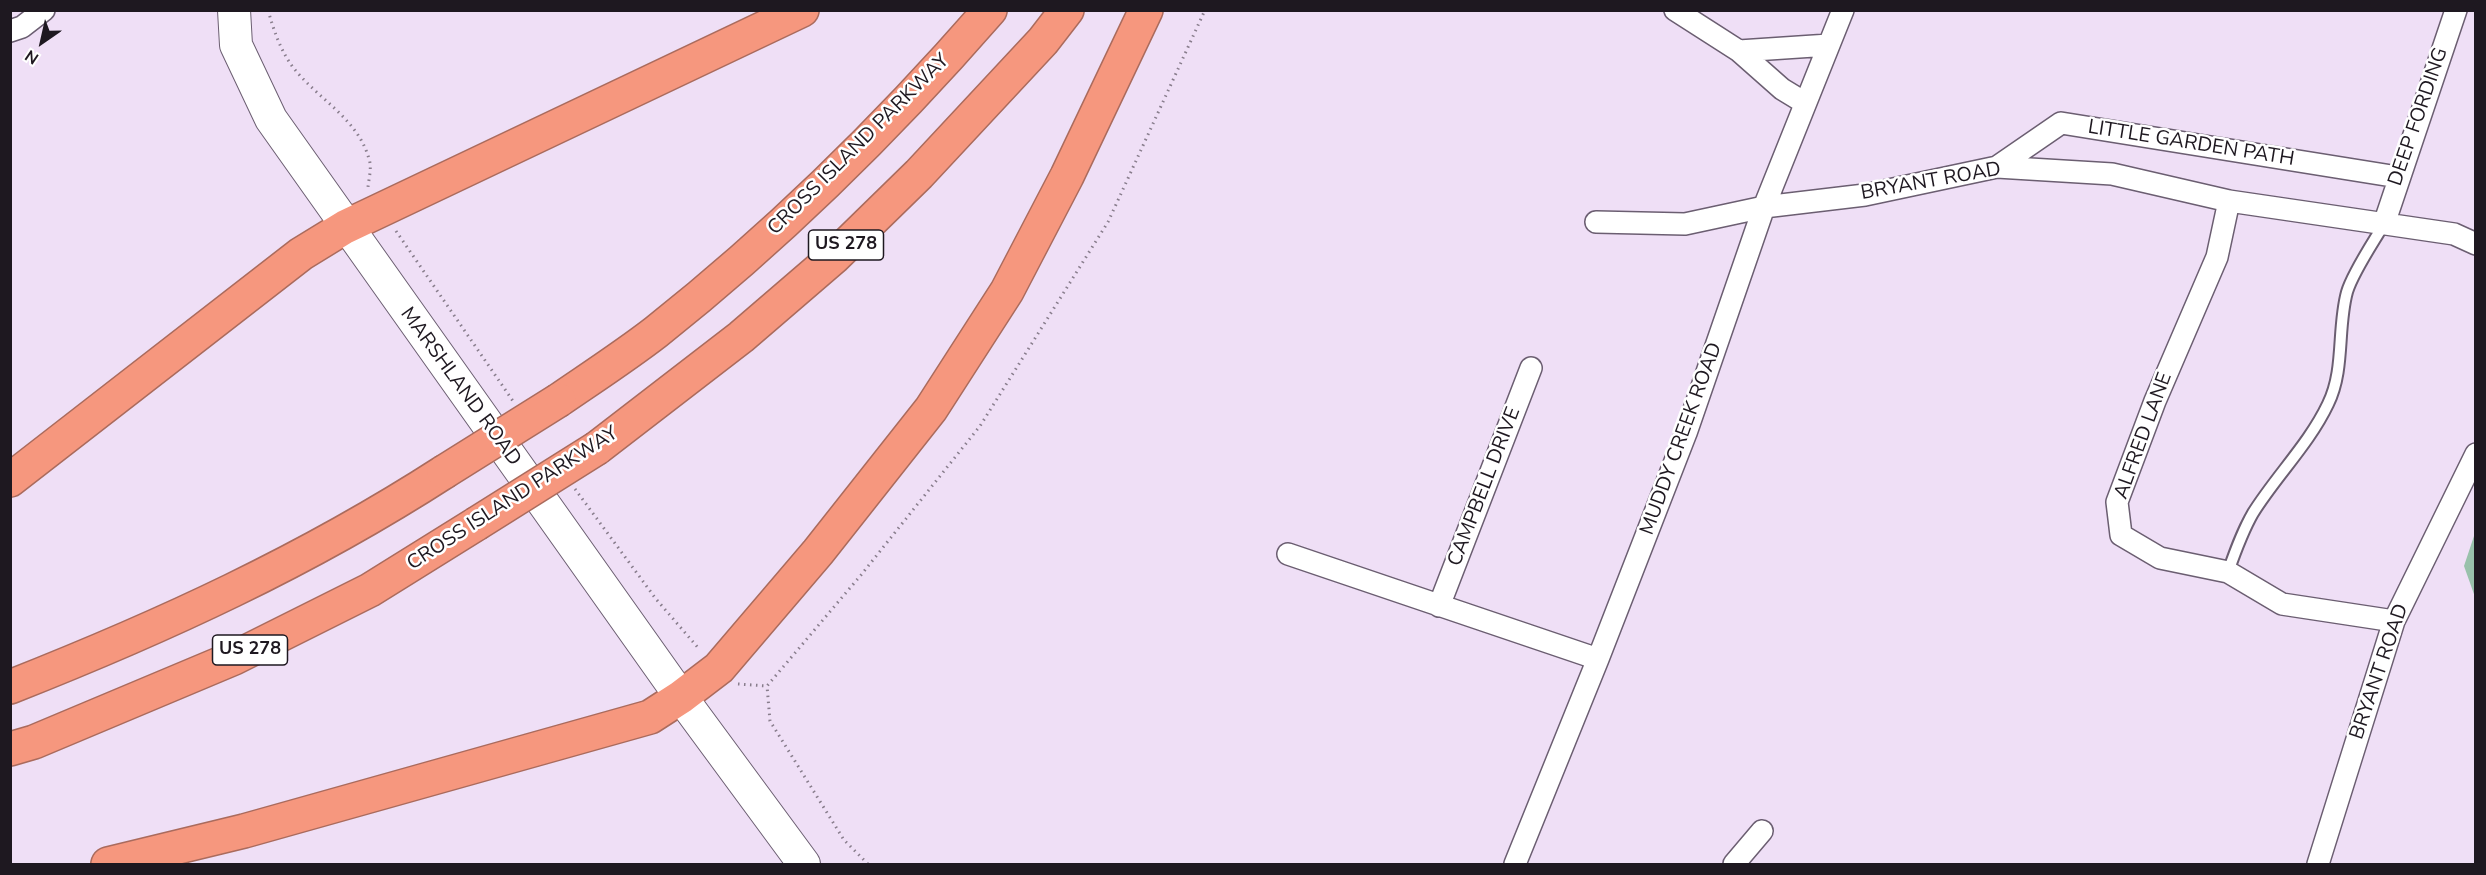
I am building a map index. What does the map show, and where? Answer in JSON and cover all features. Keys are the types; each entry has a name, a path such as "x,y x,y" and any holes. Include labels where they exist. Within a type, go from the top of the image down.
{"highway":[{"path":"10,480 301,254 345,227 802,10"},
{"name":"CROSS ISLAND PARKWAY","path":"10,687 107,649 294,561 376,516 559,400 655,332 771,233 861,149 990,10"},
{"name":"CROSS ISLAND PARKWAY","path":"10,749 34,742 234,658 370,590 597,448 741,337 834,257 920,174 1043,41 1067,10"},
{"path":"108,864 244,831 650,717 719,668 818,552 937,399 1007,291 1067,176 1146,10"}],"street":[{"path":"10,31 22,27 44,10"},
{"name":"MARSHLAND ROAD","path":"234,10 236,45 271,119 345,227 799,861"},
{"path":"1675,10 1739,51 1782,89 1804,103"},
{"name":"MUDDY CREEK ROAD","path":"1515,864 1686,433 1764,207 1843,10"},
{"name":"DEEP FORDING","path":"2384,224 2456,10"},
{"path":"1739,51 1829,45"},
{"name":"LITTLE GARDEN PATH","path":"1997,167 2061,123 2398,177"},
{"name":"BRYANT ROAD","path":"1596,222 1685,224 1764,207 1865,195 1997,167 2112,174 2229,201 2454,234 2475,244"},
{"name":"ALFRED LANE","path":"2229,201 2217,257 2155,401 2117,502 2121,535 2160,558 2228,572 2282,604 2394,621"},
{"name":"CAMPBELL DRIVE","path":"1439,606 1531,368"},
{"name":"BRYANT ROAD","path":"2318,864 2394,621 2475,454"},
{"path":"1288,554 1598,659"},
{"path":"1734,864 1762,831"}],"lane":[{"path":"2228,572 2240,538 2253,513 2329,402 2337,369 2341,321 2348,290 2384,224"}],"path":[{"path":"268,10 276,38 293,67 345,118 361,140 370,160 369,187 382,209 520,410"},
{"path":"868,864 844,840 770,721 767,687 861,575 980,426 1108,222 1205,10"},
{"path":"574,488 656,599 719,668 735,684 767,687"}],"green space":[{"path":"2475,533 2476,597 2464,566"}]}
